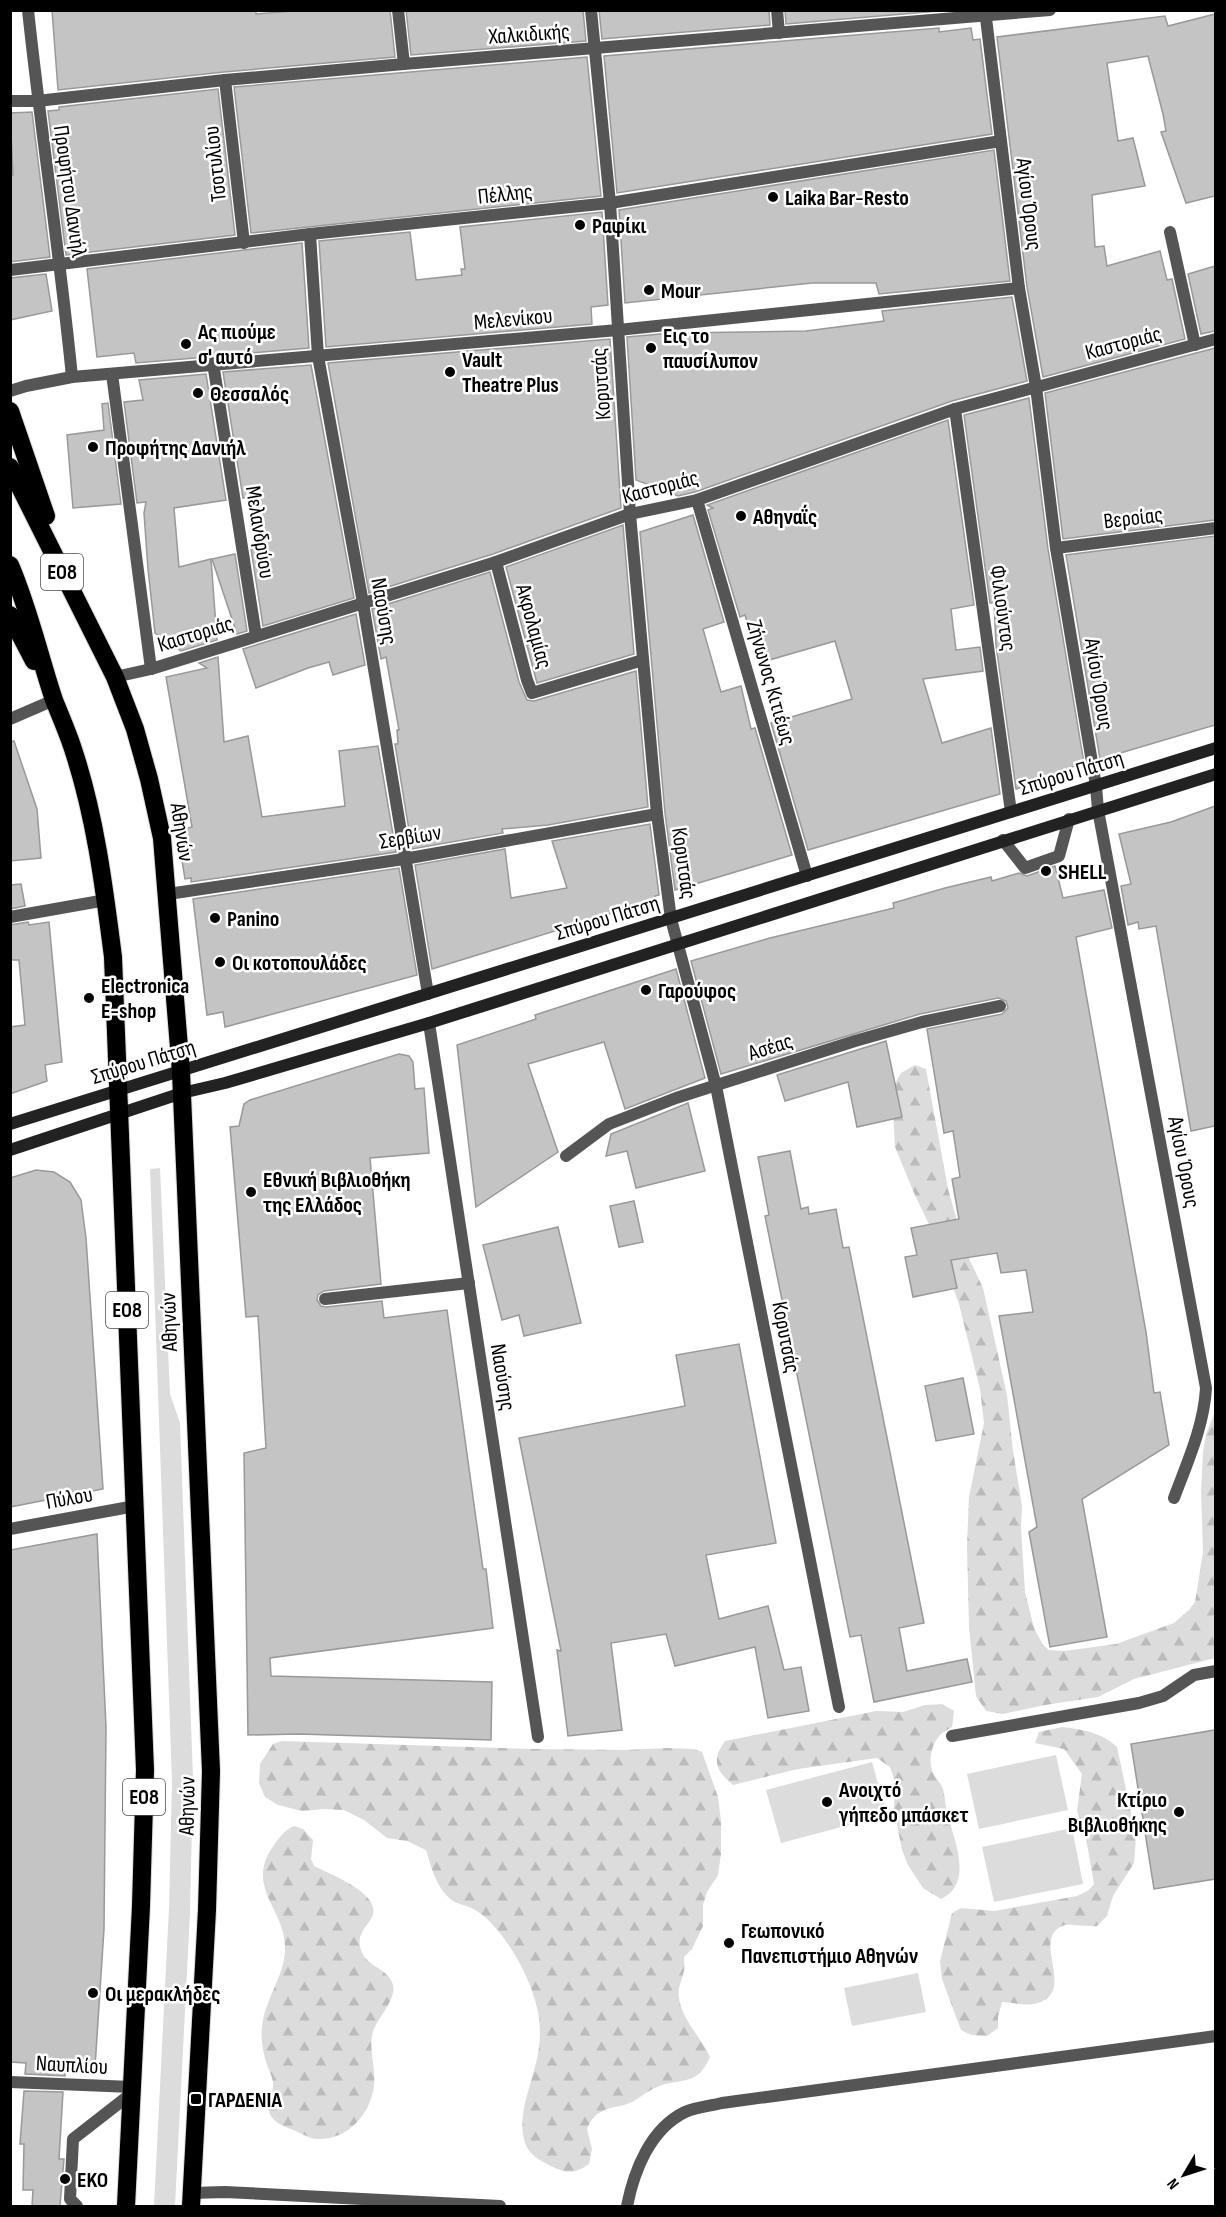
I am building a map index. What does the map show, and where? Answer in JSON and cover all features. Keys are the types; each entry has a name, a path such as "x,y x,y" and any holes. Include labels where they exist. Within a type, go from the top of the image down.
{"highway":[{"path":"10,411 68,584"},
{"name":"Αθηνών","path":"10,467 115,677 135,729 162,838 168,894 181,1072 211,1771 207,1910 192,2200"},
{"name":"Αθηνών","path":"10,565 30,617 54,700 73,747 85,791 98,846 114,957 145,1770 141,1906 126,2206"},
{"path":"10,615 54,700"}],"street":[{"name":"Προφήτου Δανιήλ","path":"28,10 37,101 61,264 72,376"},
{"path":"398,10 404,64"},
{"name":"Κορυτσάς","path":"591,10 610,203 630,514 657,814 671,919 716,1086 839,1707"},
{"path":"777,10 779,33"},
{"name":"Χαλκιδικής","path":"10,101 37,101 225,80 404,64 1050,10"},
{"name":"Αγίου Όρους","path":"986,14 1019,288 1036,387 1056,548 1096,786 1098,810 1206,1388 1205,1405 1174,1498"},
{"name":"Τσοτυλίου","path":"225,80 244,243"},
{"name":"Πέλλης","path":"10,270 310,234 610,203 1001,141"},
{"path":"1170,232 1195,345"},
{"name":"Ναούσης","path":"310,234 318,356 363,603 428,994"},
{"name":"Μελενίκου","path":"10,391 72,376 618,330 1019,288"},
{"name":"Καστοριάς","path":"115,677 152,669 496,562 630,514 697,500 956,409 1215,339"},
{"name":"Μελανδρύου","path":"213,363 256,636"},
{"path":"112,374 152,669"},
{"name":"Φιλιούντος","path":"956,409 1011,812"},
{"name":"Ζήνωνος Κιτιέως","path":"697,500 807,876"},
{"name":"Βεροίας","path":"1056,548 1215,528"},
{"name":"Ακρολαμίας","path":"496,562 526,680 532,693 643,660"},
{"path":"10,719 54,700"},
{"name":"Σπύρου Πάτση","path":"10,1124 1215,748"},
{"name":"Σπύρου Πάτση","path":"10,1150 182,1093 225,1083 429,1023 1215,774"},
{"name":"Σερβίων","path":"168,894 404,859 657,814"},
{"path":"1003,840 1025,868 1059,856 1069,819"},
{"path":"10,917 106,900"},
{"name":"Ασέας","path":"566,1156 602,1128 676,1098 855,1041 932,1020 1000,1006"},
{"name":"Ναούσης","path":"429,1023 538,1737"},
{"path":"325,1299 469,1283"},
{"name":"Πύλου","path":"10,1529 135,1506"},
{"path":"952,1736 1139,1703 1163,1696 1194,1675 1215,1671"},
{"path":"627,2206 637,2170 652,2140 663,2127 687,2111 722,2103 1215,2036"},
{"name":"Ναυπλίου","path":"10,2082 132,2090"},
{"path":"77,2206 70,2199 73,2139 132,2090"},
{"path":"192,2200 225,2192 500,2206"}],"green space":[{"path":"915,1065 926,1069 948,1189 966,1252 983,1288 1007,1395 1022,1506 1025,1592 1034,1628 1043,1645 1049,1650 1064,1651 1116,1644 1174,1623 1189,1610 1195,1602 1203,1552 1201,1492 1203,1452 1206,1434 1215,1412 1215,1658 1134,1679 1098,1697 1003,1714 986,1711 976,1696 969,1627 967,1546 969,1497 984,1423 980,1389 959,1304 934,1235 895,1147 892,1089 901,1073"},
{"path":"160,1168 170,1394 180,1423 193,1778 190,1913 175,2206 154,2206 169,1908 172,1781 150,1169"},
{"path":"942,1704 954,1711 952,1727 937,1739 931,1763 933,1773 943,1789 957,1847 959,1871 957,1882 951,1892 941,1899 923,1888 908,1865 902,1850 894,1809 895,1782 890,1767 877,1758 798,1769 733,1785 717,1765 718,1754 725,1741 876,1711 903,1712 925,1705"},
{"path":"1062,1727 1098,1735 1117,1747 1136,1836 1134,1863 1113,1896 1107,1916 1097,1926 1065,1925 1055,1931 1051,1941 1053,1989 1047,1998 1034,2004 1002,2002 998,2028 987,2036 971,2035 961,2030 942,1979 940,1961 952,1913 961,1908 994,1911 1077,1896 1089,1890 1094,1884 1087,1844 1077,1811 1082,1774 1064,1749 1035,1743 1039,1732"},
{"path":"282,1741 535,1749 667,1748 694,1749 702,1752 718,1797 721,1854 718,1875 707,1892 703,1905 703,1926 692,1949 684,1957 684,1969 679,1988 684,2014 710,2057 700,2073 688,2080 657,2087 628,2104 606,2109 597,2114 587,2129 592,2149 589,2164 584,2167 566,2172 536,2157 525,2143 522,2124 538,2053 540,2022 530,1986 513,1952 485,1917 447,1896 435,1878 426,1850 407,1841 387,1838 364,1820 344,1810 302,1811 278,1805 265,1797 259,1783 260,1764 273,1744"},
{"path":"1056,1755 1068,1810 979,1829 967,1774"},
{"name":"Ανοιχτό γήπεδο μπάσκετ","path":"872,1762 887,1815 781,1843 766,1790"},
{"path":"294,1826 303,1829 313,1840 311,1859 314,1866 356,1888 372,1904 373,1912 360,1938 361,1950 367,1960 389,1977 393,1988 390,2001 373,2032 371,2045 374,2086 368,2107 347,2131 338,2136 316,2139 284,2126 271,2116 269,2109 273,2082 265,2059 262,2037 265,2011 285,1956 283,1933 268,1898 263,1875 265,1862 272,1848 284,1833"},
{"path":"1072,1828 1083,1884 994,1902 982,1847"},
{"path":"918,1973 926,2012 852,2026 844,1988"}],"building":[{"path":"52,10 256,10 256,14 305,10 390,10 395,57 58,90"},
{"path":"406,10 583,10 586,41 411,55"},
{"path":"599,10 769,10 770,25 602,39"},
{"path":"785,10 938,10 938,11 786,24"},
{"path":"1215,14 1215,196 1186,203 1161,132 1166,131 1148,56 1107,63 1118,141 1133,138 1145,186 1092,195 1095,247 1104,246 1107,266 1160,251 1167,280 1172,279 1185,339 1043,377 1027,287 997,37 1165,16 1168,26"},
{"path":"939,28 939,32 971,28 973,40 980,39 992,134 617,193 604,56"},
{"path":"587,57 601,196 251,233 234,87"},
{"path":"218,89 235,235 66,255 48,111 59,110 59,107"},
{"path":"32,112 50,257 10,262 10,176 13,175 10,113"},
{"path":"994,150 1010,281 879,294 876,283 812,283 625,303 619,210"},
{"path":"602,212 608,305 591,307 592,324 326,347 319,241 410,232 416,280 462,275 461,269 465,269 460,227"},
{"path":"302,243 309,348 136,363 134,353 97,357 87,269"},
{"path":"1215,266 1215,331 1201,334 1188,274"},
{"path":"46,274 52,311 10,320 10,278"},
{"path":"1012,297 1027,381 952,401 695,492 678,496 636,480 627,337 672,333 806,331 884,321 882,311"},
{"path":"610,339 621,508 493,554 369,593 328,363"},
{"path":"1215,348 1215,520 1063,539 1045,393"},
{"path":"311,365 354,598 263,626 251,549 258,548 257,539 259,539 252,496 243,498 223,372"},
{"path":"206,374 226,500 174,508 179,567 211,559 217,640 181,651 155,633 144,513 146,502 137,503 124,402 143,400 139,380"},
{"path":"1029,398 1048,549 1084,763 1069,768 1069,773 1016,789 996,645 994,603 990,603 964,415"},
{"name":"Προφήτης Δανιήλ","path":"108,403 121,504 73,508 67,435 104,430 102,404"},
{"path":"948,420 974,605 951,609 956,650 980,647 983,671 923,679 942,743 991,728 1000,794 808,850 771,723 852,699 835,641 759,663 745,615 740,617 708,510 713,508 707,505"},
{"path":"693,515 724,622 703,629 721,692 741,686 751,729 755,728 792,855 675,890 665,813 640,532"},
{"path":"623,525 634,654 537,683 506,567"},
{"path":"1215,536 1215,725 1100,759 1066,555"},
{"path":"235,554 247,631 237,634 212,559"},
{"path":"490,572 519,682 527,700 534,701 636,671 648,807 548,825 502,829 503,833 412,849 395,744 398,744 397,730 399,730 386,657 381,659 372,609"},
{"path":"356,614 365,665 333,675 329,662 256,688 243,649"},
{"path":"218,657 224,742 248,736 262,817 345,806 339,751 378,746 396,852 191,882 191,878 185,879 177,830 192,827 166,677 207,668 199,663"},
{"path":"14,741 37,809 41,858 10,861 10,742"},
{"path":"1215,806 1215,1126 1191,1131 1156,926 1139,929 1138,922 1128,925 1121,886 1131,884 1119,834 1171,822"},
{"path":"650,824 659,895 655,896 655,900 432,969 415,865 505,849 511,898 567,888 552,841"},
{"path":"1055,866 1063,898 1104,890 1112,928 1076,937 1146,1332 1154,1393 1160,1392 1169,1445 1082,1499 1107,1637 1050,1647 1029,1532 1037,1527 999,1316 1033,1312 1026,1270 1001,1273 997,1253 951,1260 957,1288 913,1297 905,1257 917,1255 911,1228 959,1219 952,1179 960,1177 953,1131 944,1133 927,1029 1002,1014 1008,1008 1006,1001 998,998 920,1014 721,1074 691,961 770,938 894,908 893,903 945,888 991,877 992,881 1019,873 1027,876"},
{"path":"399,868 417,975 225,1027 223,1012 207,1015 193,899"},
{"path":"21,884 25,906 10,909 10,885"},
{"path":"28,922 29,925 49,922 62,1062 45,1065 47,1081 10,1094 10,1027 25,1025 19,960 10,960 10,925"},
{"path":"676,969 705,1078 625,1109 604,1042 528,1064 558,1152 476,1207 457,1045 536,1019 535,1015"},
{"path":"886,1041 902,1117 857,1127 848,1082 785,1101 777,1075"},
{"path":"399,1054 409,1056 413,1062 415,1089 424,1088 429,1153 370,1158 381,1284 324,1291 318,1295 317,1300 321,1306 326,1307 382,1301 384,1318 447,1310 493,1628 270,1658 271,1676 492,1682 491,1740 299,1734 248,1735 244,1453 266,1448 258,1316 246,1317 230,1127 239,1126 244,1104 250,1100"},
{"path":"688,1103 705,1171 636,1188 627,1151 606,1156 611,1134"},
{"path":"790,1151 801,1209 808,1207 809,1214 836,1209 843,1248 849,1247 924,1623 899,1628 907,1671 967,1659 972,1682 874,1702 861,1635 850,1637 765,1216 769,1215 758,1157"},
{"path":"36,1170 54,1172 70,1182 81,1200 86,1238 103,1489 10,1507 10,1178"},
{"path":"634,1201 643,1242 619,1247 610,1206"},
{"path":"558,1227 581,1323 524,1336 519,1315 502,1320 483,1245"},
{"path":"739,1344 776,1543 706,1555 719,1619 768,1606 784,1670 801,1667 809,1711 768,1718 755,1647 675,1666 666,1634 611,1643 622,1730 568,1736 557,1650 561,1651 519,1438 685,1406 676,1355"},
{"path":"963,1378 974,1434 936,1441 925,1386"},
{"path":"97,1534 106,1727 104,1929 95,2067 65,2066 65,2076 25,2074 26,2063 10,2062 10,1550"},
{"name":"Κτίριο Βιβλιοθήκης","path":"1215,1730 1215,1879 1154,1889 1131,1744"},
{"path":"24,2091 63,2092 59,2159 64,2159 60,2206 32,2206 33,2190 23,2190 24,2144 20,2144"}],"place":[{"name":"Laika Bar-Resto","path":"773,197"},
{"name":"Ραφίκι","path":"580,225"},
{"name":"Mour","path":"649,290"},
{"name":"Ας πιούμε σ' αυτό","path":"186,344"},
{"name":"Εις το παυσίλυπον","path":"651,348"},
{"name":"Vault Theatre Plus","path":"450,372"},
{"name":"Θεσσαλός","path":"198,393"},
{"name":"Προφήτης Δανιήλ","path":"93,447"},
{"name":"Αθηναΐς","path":"741,516"},
{"name":"SHELL","path":"1046,871"},
{"name":"Panino","path":"215,918"},
{"name":"Οι κοτοπουλάδες","path":"220,962"},
{"name":"Γαρούφος","path":"646,990"},
{"name":"Electronica E-shop","path":"89,998"},
{"name":"Εθνική Βιβλιοθήκη της Ελλάδος","path":"251,1192"},
{"name":"Ανοιχτό γήπεδο μπάσκετ","path":"827,1802"},
{"name":"Κτίριο Βιβλιοθήκης","path":"1179,1812"},
{"name":"Γεωπονικό Πανεπιστήμιο Αθηνών","path":"729,1943"},
{"name":"Οι μερακλήδες","path":"93,1993"},
{"name":"ΓΑΡΔΕΝΙΑ","path":"196,2099"},
{"name":"EKO","path":"65,2179"}]}
